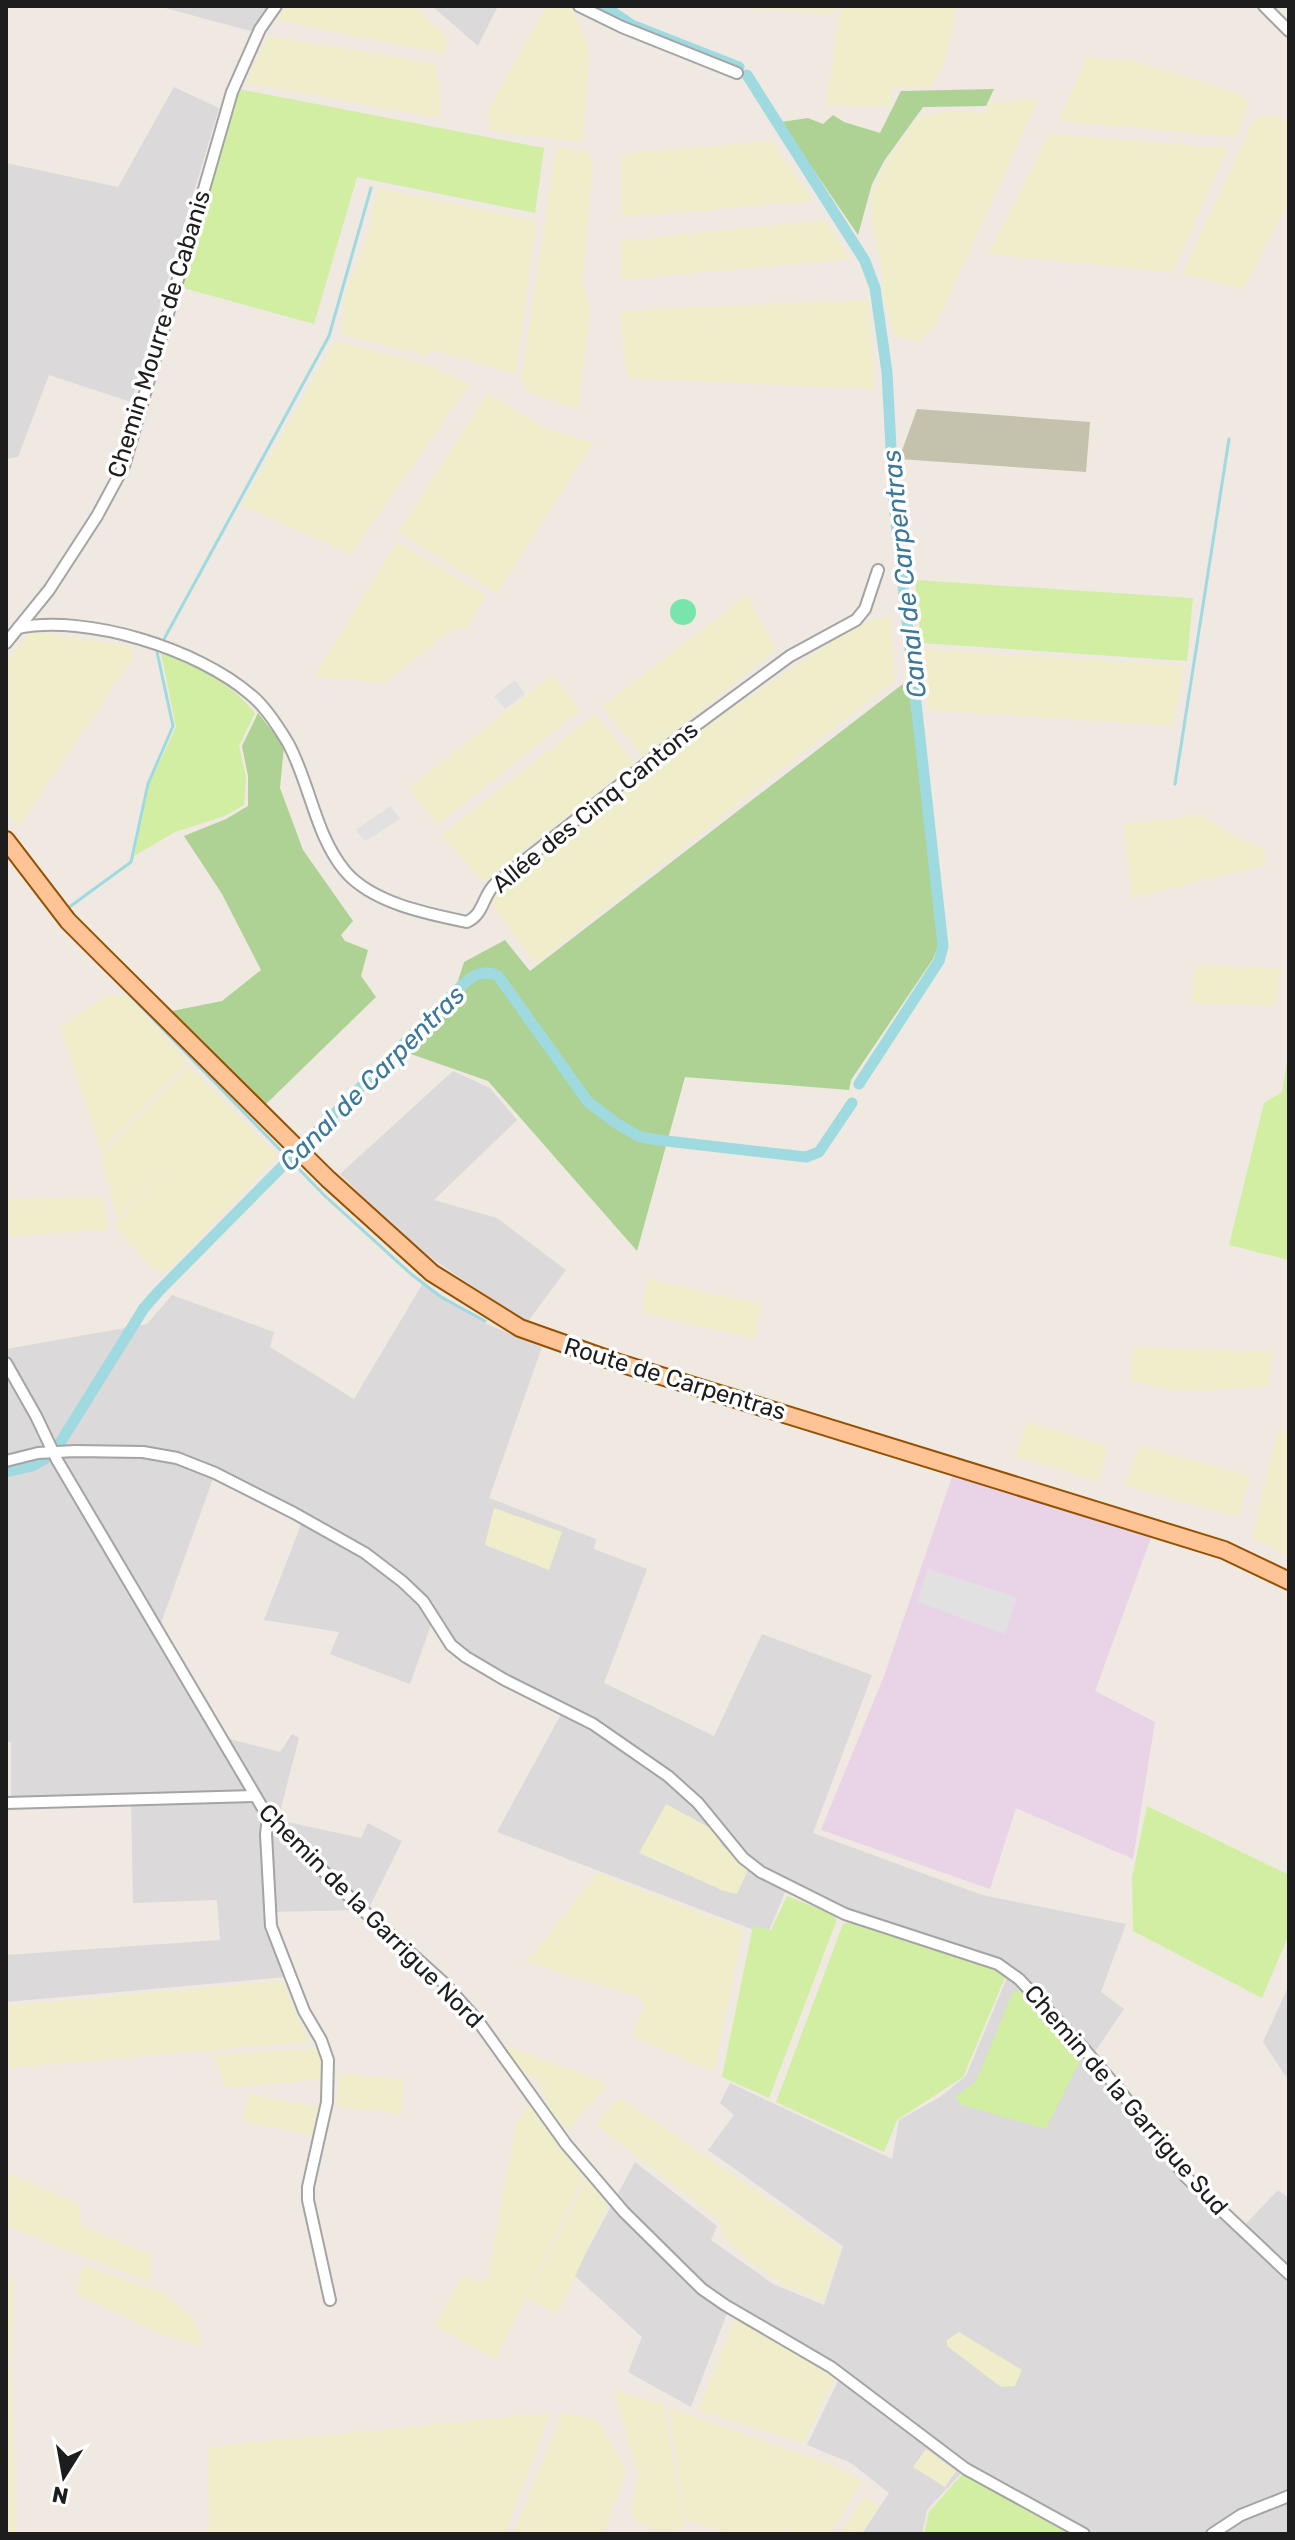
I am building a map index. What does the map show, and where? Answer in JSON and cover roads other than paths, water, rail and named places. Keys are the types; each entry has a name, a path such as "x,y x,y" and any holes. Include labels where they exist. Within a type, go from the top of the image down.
{"main road":[{"name":"Route de Carpentras","path":"6,840 68,921 328,1179 402,1247 454,1289 520,1328 616,1362 1160,1528 1224,1550 1289,1581"}],"street":[{"name":"Chemin Mourre de Cabanis","path":"6,643 49,590 97,516 124,466 232,92 260,29 276,6"},
{"path":"579,6 622,27 737,73"},
{"path":"1264,6 1289,31"},
{"name":"Allée des Cinq Cantons","path":"18,628 40,623 78,625 172,648 240,686 253,696 287,742 319,820 345,872 387,899 467,922 481,912 486,893 495,884 680,737 790,656 856,620 865,609 878,570"},
{"name":"Chemin de la Garrigue Nord","path":"6,1363 53,1451 268,1817 367,1914 444,1983 478,2021 573,2152 624,2212 702,2289 831,2367 966,2469 1084,2534"},
{"name":"Chemin de la Garrigue Sud","path":"6,1461 53,1451 128,1451 177,1458 215,1473 365,1553 423,1601 451,1645 505,1680 593,1724 668,1776 698,1803 743,1858 761,1872 845,1914 998,1964 1019,1979 1120,2091 1186,2177 1289,2274"},
{"path":"6,1803 254,1796"},
{"path":"268,1817 266,1834 271,1926 304,2011 321,2040 328,2060 327,2102 308,2187 308,2200 330,2300"},
{"path":"1212,2534 1241,2515 1289,2496"}],"waterway":[{"name":"Canal de Carpentras","path":"604,6 632,25 739,67"},
{"name":"Canal de Carpentras","path":"747,75 865,261 875,288 887,372 894,504 943,946 939,961 859,1084"},
{"path":"68,908 131,862 148,784 173,726 157,652 329,336 371,188"},
{"path":"1175,784 1229,439"},
{"path":"6,853 55,917"},
{"path":"90,954 325,1196 411,1274 441,1297 485,1321"},
{"name":"Canal de Carpentras","path":"60,1443 144,1308 159,1291 448,999 477,975 490,973 498,976 588,1102 640,1137 806,1157 819,1152 852,1103"},
{"name":"Canal de Carpentras","path":"6,1472 32,1466 45,1459"}]}
